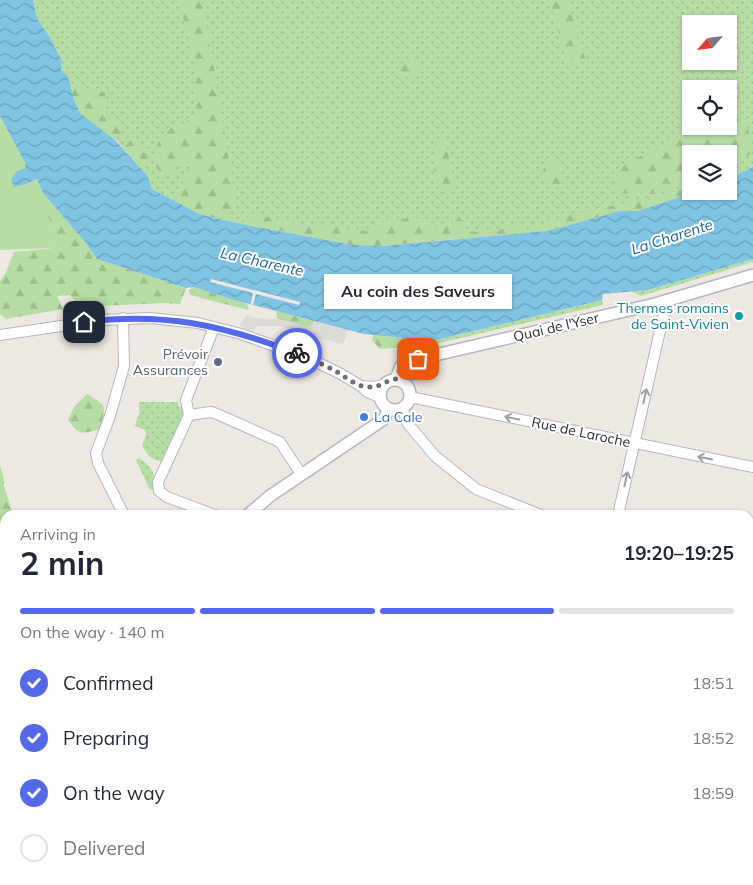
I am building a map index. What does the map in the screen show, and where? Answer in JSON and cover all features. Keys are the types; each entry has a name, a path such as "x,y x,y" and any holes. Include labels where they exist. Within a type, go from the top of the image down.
{"street":[{"name":"Quai de l'Yser","path":"396,379 401,366 418,359 667,300 753,275"},
{"path":"619,510 667,300"},
{"path":"122,510 98,463 96,452 110,416 124,366 123,318"},
{"path":"0,335 123,318 184,321 249,336 308,358 331,368 379,397 389,409 406,406 410,397 405,383 396,379 374,387 361,386"},
{"path":"202,510 167,497 159,491 158,482 189,415 186,400 214,327"},
{"path":"379,397 383,385"},
{"name":"Rue de Laroche","path":"410,397 753,467"},
{"path":"402,408 408,424 435,456 476,489 528,510"},
{"path":"254,510 301,474 377,424 387,415 389,409"},
{"path":"189,415 211,412 280,442 301,474"}],"green space":[{"path":"33,0 753,0 753,167 737,175 737,145 682,145 682,195 547,231 456,239 246,225 199,214 152,189 147,175 116,140 80,113 61,70 61,59 48,34 37,19"},
{"path":"179,0 202,0 204,8 236,201 228,221 199,214 170,199 187,177 190,164 178,165 172,175 164,177 156,167 157,146 162,135 171,128 186,122 194,113 196,103 195,75"},
{"path":"549,0 567,0 578,29 577,37 585,59 578,65 567,61"},
{"path":"415,60 420,69 417,75 412,78 402,75 399,69 402,64"},
{"path":"83,86 105,93 103,118 112,116 120,120 121,132 115,140 80,113 70,88"},
{"path":"737,108 748,130 751,141 751,154 737,161 737,145 682,145 682,186 654,194 635,195 616,191 615,179 623,165 682,135 737,135"},
{"path":"0,116 25,163 25,168 15,187 37,179 43,193 53,204 45,209 57,239 54,248 0,250"},
{"path":"441,137 446,142 454,183 452,189 443,191 434,177 436,140"},
{"path":"130,141 138,141 148,156 149,165 139,166 123,148"},
{"path":"551,159 559,166 562,174 563,182 556,188 544,182 543,178 543,169"},
{"path":"682,189 682,196 638,211 620,211 547,231 535,232 537,226 575,214"},
{"path":"53,204 97,259 186,288 180,304 81,307 70,295 57,296 63,309 6,319 0,314 0,281 14,252 54,248 57,239 45,209"},
{"path":"455,213 464,222 466,230 472,232 498,231 507,226 523,228 525,233 383,246 354,245 242,224 245,218 256,215 301,224 366,231 391,217 435,223 436,229 439,226 449,229"},
{"path":"753,259 753,262 641,296 631,291 648,290"},
{"path":"194,287 247,304 249,308 248,310 190,295 189,290"},
{"path":"602,300 603,305 435,344 420,345 423,342 421,340 432,341"},
{"path":"276,311 314,321 310,327 277,319"},
{"path":"373,335 421,340 423,342 419,346 380,349 372,340"},
{"path":"87,394 102,404 104,411 100,429 85,433 75,429 68,420 74,407"},
{"path":"139,402 178,402 179,407 183,407 182,417 161,461 150,456 142,446 146,435 145,430 135,426 139,414"},
{"path":"139,458 151,468 155,489 150,490 136,460"},
{"path":"0,465 12,510 0,510"}],"shaded area":[{"path":"246,315 256,318 277,319 310,327 314,321 348,330 343,344 279,326 257,326 253,331 240,326"}],"water":[{"name":"La Charente","path":"0,0 33,0 37,19 48,34 61,59 61,70 68,77 74,100 80,113 115,140 147,175 152,189 199,214 246,225 354,245 383,246 547,231 620,211 638,211 682,196 682,200 737,200 737,175 753,167 753,259 648,290 603,294 602,300 432,341 364,334 234,300 194,287 186,288 97,259 86,243 43,193 37,179 15,187 11,180 16,172 25,168 25,163 0,116"}],"pier":[{"path":"211,279 300,302 299,305 256,294 252,308 250,307 253,293 210,282"}],"way so far":[{"path":"297,353 331,368 361,386 369,387 383,385 396,379 401,366 418,359"}],"place":[{"name":"Thermes romains de Saint-Vivien","path":"739,316"},
{"name":"Au coin des Saveurs","path":"418,359"},
{"name":"Prévoir Assurances","path":"218,362"},
{"name":"La Cale","path":"364,417"}],"route":[{"path":"84,322 150,318 198,323 241,334 297,353"}]}
